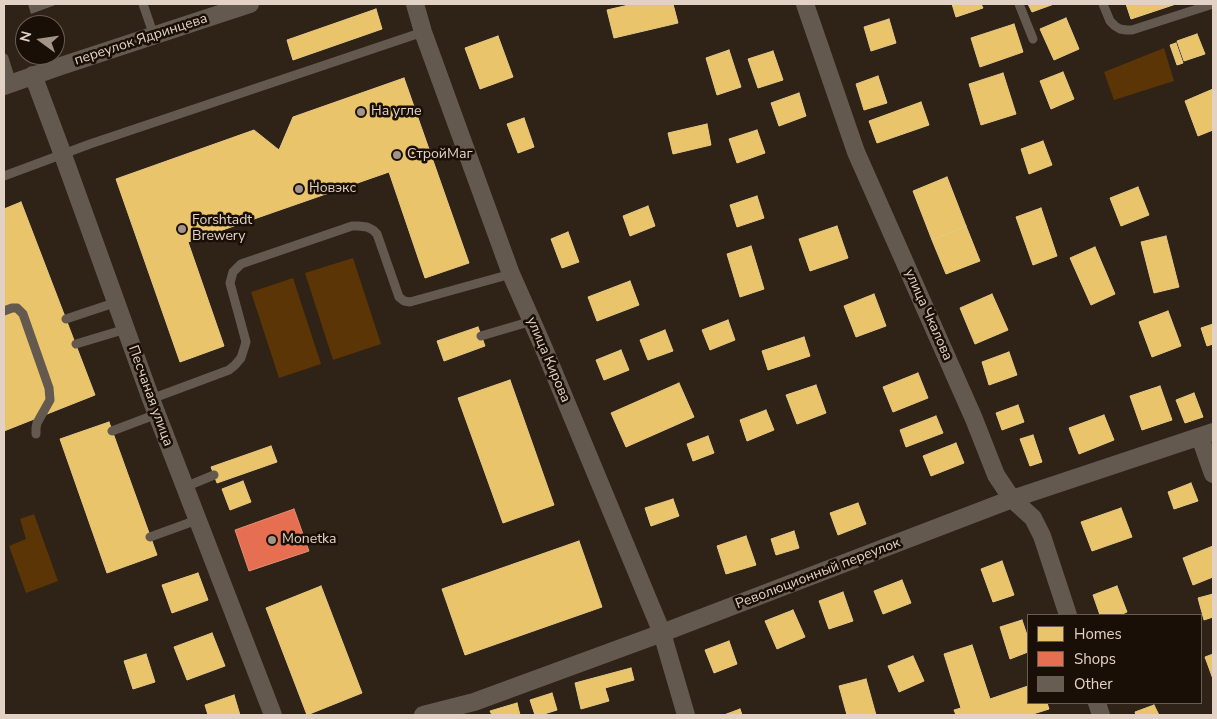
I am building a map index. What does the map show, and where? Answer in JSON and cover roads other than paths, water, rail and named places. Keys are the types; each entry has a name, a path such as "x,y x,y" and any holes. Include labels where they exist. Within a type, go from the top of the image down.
{"street":[{"name":"переулок Ядринцева","path":"8,84 250,4"},
{"name":"улица Кирова","path":"415,4 423,32 511,274 662,633 686,715"},
{"name":"улица Чкалова","path":"805,4 856,152 970,410 996,475 1012,500 1034,518 1042,536 1068,614"},
{"name":"Песчаная улица","path":"33,75 154,407 273,715"},
{"name":"Революционный переулок","path":"423,715 476,709 662,633 1012,500 1207,435"},
{"path":"1207,435 1213,474"}],"lane":[{"path":"143,4 154,36"},
{"path":"1020,4 1033,39"},
{"path":"1103,4 1110,21 1115,26 1126,30 1132,30 1213,4"},
{"path":"4,176 90,144 423,32"},
{"path":"4,58 8,84"},
{"path":"112,431 154,407 229,370 241,358 246,342 230,283 233,272 241,264 352,226 358,226 367,227 377,234 399,297 404,301 410,302 511,274"},
{"path":"66,319 116,302"},
{"path":"4,311 17,308 23,314 49,388 50,400 37,423 36,434"},
{"path":"481,336 532,321"},
{"path":"76,344 126,329"},
{"path":"185,487 214,475"},
{"path":"150,537 197,520"}],"place":[{"name":"На угле","path":"361,112"},
{"name":"СтройМаг","path":"397,155"},
{"name":"Новэкс","path":"299,189"},
{"name":"Forshtadt Brewery","path":"182,229"},
{"name":"Monetka","path":"272,540"}]}
